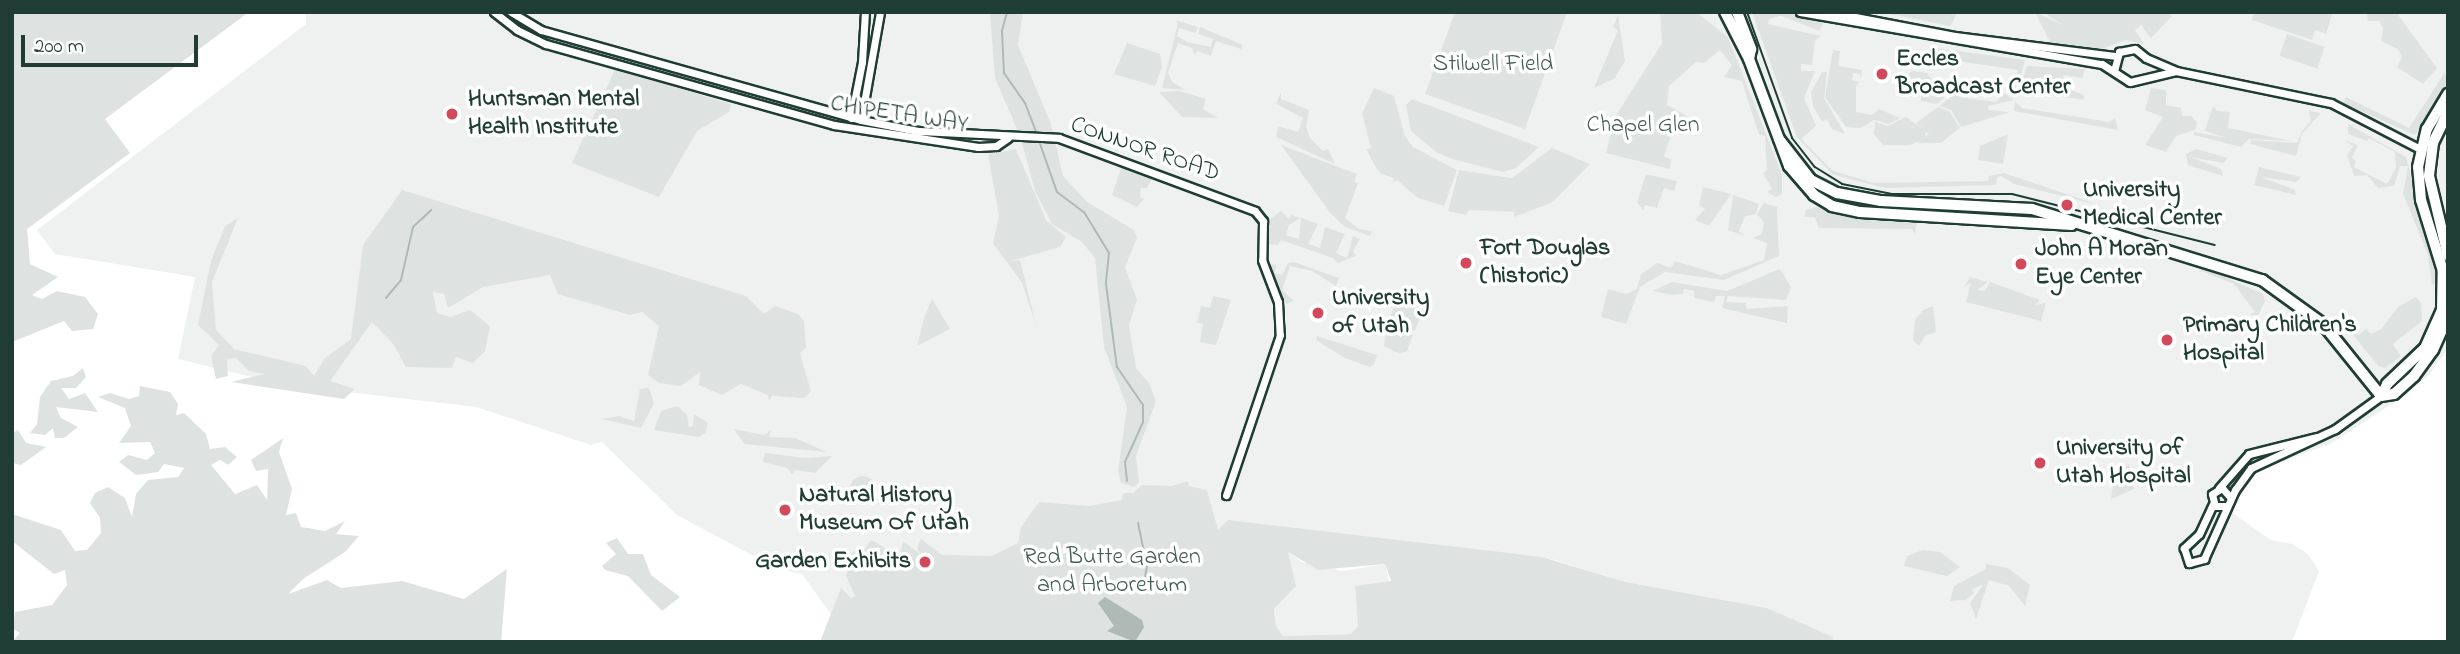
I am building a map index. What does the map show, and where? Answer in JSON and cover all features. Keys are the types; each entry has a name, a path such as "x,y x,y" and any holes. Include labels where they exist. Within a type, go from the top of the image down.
{"main road":[{"path":"1725,12 1749,59 1779,139 1811,180 1837,193 1881,201 2012,206 2050,214 2074,225 2262,279 2323,324 2381,396"},
{"path":"1737,12 1751,48 1749,59"},
{"path":"2381,396 2387,384 2425,348 2444,302 2441,261 2419,190 2420,149 2432,117 2448,94"},
{"path":"2448,111 2420,149 2448,256"},
{"path":"2431,196 2431,153 2448,111"},
{"path":"2381,396 2394,394 2421,368 2448,317"}],"street":[{"name":"CHIPETA WAY","path":"494,12 517,30 546,44 834,125 978,147 996,146 1008,138"},
{"name":"CHIPETA WAY","path":"511,12 541,30 851,118 918,131 1008,138"},
{"path":"851,118 862,62 865,12"},
{"path":"861,120 880,12"},
{"path":"1800,12 1925,37 2092,62 2114,71 2124,81 2176,71"},
{"path":"1829,12 1970,38 2115,57 2129,48 2176,71 2331,103 2420,149"},
{"path":"2114,71 2115,57"},
{"path":"2140,78 2146,58"},
{"name":"CONNOR ROAD","path":"1008,138 1049,138 1127,160 1253,210 1262,218 1262,260 1278,302 1280,335 1226,495"},
{"path":"2317,437 2249,454 2212,495 2219,506 2206,551 2200,562 2187,561 2184,548 2193,541 2219,506 2231,496 2256,465 2317,437 2381,396"},
{"path":"2221,488 2231,496"},
{"path":"2193,541 2206,551"}],"shaded area":[{"name":"University of Utah","path":"306,12 2448,12 2448,348 2429,375 2395,402 2330,444 2257,470 2238,497 2231,512 2271,540 2292,544 2308,554 2319,571 2292,642 1832,642 1832,637 1767,608 1626,582 1551,559 1228,521 1178,620 851,642 802,574 778,569 677,515 602,442 591,445 476,407 280,384 178,359 195,277 55,254 37,230 306,24"},
{"path":"1287,551 1302,562 1342,571 1385,564 1390,584 1355,586 1358,626 1351,634 1283,636 1276,626 1274,609 1290,589"},
{"path":"1105,597 1142,620 1144,627 1135,642 1107,631 1114,626 1098,603"}],"green space":[{"path":"12,12 249,12 105,119 130,153 27,229 30,264 58,277 32,295 42,299 57,291 85,297 98,314 93,329 72,331 64,321 12,342"},
{"path":"990,12 1023,12 1018,45 1051,124 1063,176 1087,202 1134,230 1137,238 1125,267 1137,300 1129,325 1136,368 1149,383 1156,401 1136,456 1139,482 1134,487 1121,483 1118,471 1127,407 1104,347 1095,258 1082,242 1052,224 1035,191 1020,136 995,78"},
{"name":"Stilwell Field","path":"1455,12 1567,12 1525,129 1425,94"},
{"name":"Chapel Glen","path":"1660,12 1696,12 1728,37 1782,175 1782,194 1776,197 1767,192 1772,189 1763,173 1767,170 1765,136 1759,135 1742,81 1724,77 1732,65 1720,50 1704,63 1696,62 1669,86 1667,105 1687,116 1684,135 1672,133 1664,156 1671,160 1670,169 1606,153 1615,117 1662,43"},
{"path":"1752,12 1794,12 1823,23 1820,31 1781,16 1769,19 1768,24 1821,36 1815,41 1812,65 1801,64 1801,71 1815,71 1804,98 1816,126 1801,139 1833,171 1874,183 1988,181 1989,176 2004,173 2102,206 2014,184 2001,176 1997,177 1996,185 1885,188 1832,174 1797,137"},
{"path":"1879,12 1958,12 1950,26"},
{"path":"2035,12 2062,25 2043,12 2168,12 2172,16 2151,38 2141,25 2135,30 2144,44 2126,40 2102,49 2050,42"},
{"path":"2254,12 2333,12 2326,34 2315,30 2312,40 2252,20"},
{"path":"2367,12 2396,12 2437,68 2423,84 2397,67 2402,57 2398,49 2381,41 2383,28 2379,21 2368,21"},
{"path":"1618,15 1625,61 1615,78 1594,88 1618,30 1613,27"},
{"path":"1175,20 1198,27 1195,33 1179,28 1177,36 1187,42 1211,47 1213,39 1198,34 1200,27 1243,45 1241,49 1216,41 1211,56 1197,51 1195,56 1192,48 1178,43 1168,73 1172,82 1185,90 1162,88 1178,23"},
{"path":"2287,34 2325,47 2317,69 2280,56"},
{"path":"1127,43 1160,54 1162,67 1155,86 1114,74"},
{"path":"1928,47 2025,60 2016,93 2011,88 2018,70 1937,58 1934,62"},
{"path":"1833,50 1840,51 1838,66 1862,70 1861,80 1860,74 1853,73 1852,80 1860,82 1856,86 1856,112 1872,115 1879,109 1900,118 1889,124 1874,120 1861,128 1846,127 1825,97"},
{"path":"2027,66 2085,69 2082,78 2064,75 2060,86 2084,95 2084,100 2025,91 2023,95 2018,94"},
{"path":"615,69 731,104 729,112 697,131 659,197 572,163"},
{"path":"1912,71 1927,73 1944,98 1937,104 1921,101 1921,95 1915,93 1916,81 1904,77"},
{"path":"1822,72 1827,72 1824,98 1845,134 1832,129 1827,119 1822,122 1813,106 1811,92"},
{"path":"2445,72 2448,90 2415,135 2343,103 2346,97 2409,128"},
{"path":"1374,88 1394,96 1405,136 1413,147 1457,170 1444,206 1418,198 1397,180 1392,183 1394,178 1380,173 1374,164 1366,149 1371,148 1362,114"},
{"path":"2151,88 2166,90 2166,105 2181,108 2182,116 2192,116 2197,123 2195,130 2176,136 2166,152 2145,145 2163,117 2145,110"},
{"path":"1180,91 1206,99 1203,109 1218,118 1182,117 1159,92"},
{"path":"1281,92 1281,99 1309,110 1306,127 1310,138 1323,151 1328,149 1335,164 1276,137 1278,126 1298,132 1303,118 1276,104"},
{"path":"1957,92 1959,97 1996,102 2004,93 2014,100 1988,106 1988,110 2010,112 1961,127 1951,110 1939,106"},
{"path":"1412,99 1539,147 1516,168 1503,172 1452,159 1436,152 1411,131 1406,105"},
{"path":"2015,101 2022,108 2109,122 2115,118 2118,130 2014,111"},
{"path":"2213,106 2217,111 2230,112 2228,128 2292,141 2249,139 2241,147 2194,135 2194,132 2227,138 2205,131"},
{"path":"1938,107 1949,111 1960,128 1941,143 1918,143 1929,134 1916,123"},
{"path":"2309,111 2321,113 2302,134 2296,156 2250,144 2251,140 2297,143 2302,131 2311,121"},
{"path":"1906,117 1926,131 1925,139 1910,145 1883,145 1874,134 1875,122 1888,126"},
{"path":"2348,124 2406,157 2435,268 2437,282 2432,285 2428,255 2403,194 2408,166 2400,166 2394,186 2378,188 2367,175 2354,176 2347,155 2353,146 2344,140 2358,145 2352,158 2356,161 2354,167 2387,184 2396,168 2395,152 2369,138 2367,141 2348,134"},
{"path":"2008,134 2003,164 1978,160 1980,146"},
{"path":"1281,145 1357,174 1354,182 1358,183 1345,218 1359,229 1372,231 1370,236 1345,227 1331,214"},
{"path":"1552,148 1590,164 1553,202 1514,217 1514,212 1469,210 1466,215 1448,211 1459,170 1512,178"},
{"path":"1016,149 1046,220 1066,237 1060,247 1011,261 1020,260 1036,325 1022,283 993,243 999,216 988,154"},
{"path":"2196,149 2228,158 2223,163 2191,157 2221,169 2223,176 2188,165 2186,154"},
{"path":"1122,165 1153,176 1147,188 1141,188 1140,197 1144,199 1137,207 1112,195"},
{"path":"2259,167 2301,177 2296,182 2261,177 2295,190 2296,195 2254,185"},
{"path":"1646,174 1677,181 1674,191 1664,188 1657,208 1645,205 1643,210 1637,202"},
{"path":"1703,187 1731,194 1709,226 1695,220 1705,209 1699,205"},
{"path":"402,190 746,296 764,314 775,306 798,314 804,321 806,348 800,353 811,392 804,398 772,396 769,401 768,395 741,384 722,395 699,385 700,372 681,386 659,383 648,375 659,326 642,312 630,315 558,294 550,275 483,287 448,308 444,294 433,292 437,313 450,317 470,310 490,326 485,351 473,363 456,357 452,368 406,367 394,345 372,322 330,381 355,389 344,399 231,382 265,374 249,371 236,358 227,359 228,376 216,379 211,356 219,345 198,325 211,261 225,226 238,218 212,282 216,330 234,349 306,366 314,376 325,358 351,339 363,245"},
{"path":"1733,195 1759,204 1756,214 1745,216 1739,231 1745,236 1728,230"},
{"path":"1764,203 1777,207 1779,256 1724,280 1665,272 1640,287 1626,324 1601,317 1608,289 1626,294 1637,289 1641,274 1657,263 1671,268 1675,261 1721,275 1764,260 1767,243 1753,238 1762,234 1764,222 1757,214"},
{"path":"1817,207 1849,217 1917,220 1915,234 1912,229 1819,228 1815,217 1804,217 1806,210"},
{"path":"1281,211 1289,219 1291,215 1300,218 1289,225 1286,235 1299,239 1301,218 1318,224 1308,244 1320,248 1325,227 1345,234 1336,253 1347,258 1353,236 1360,239 1353,251 1356,256 1338,263 1333,258 1281,240 1278,245 1268,244 1269,220"},
{"path":"1294,262 1339,278 1336,286 1312,271 1290,266 1282,290 1294,301 1286,304 1268,265 1276,264 1275,273 1282,275 1288,263"},
{"path":"1780,269 1791,287 1786,300 1728,296 1726,302 1746,303 1746,309 1788,306 1787,323 1722,308 1725,296 1716,296 1714,302 1694,298 1694,291 1684,289 1683,294 1672,295 1652,291 1672,282 1727,291"},
{"path":"2199,270 2214,272 2263,294 2265,301 2258,315 2250,315 2255,312 2234,284"},
{"path":"1970,277 1988,282 1977,290 1985,291 1990,282 2040,300 2035,305 2046,303 2041,321 1966,302 1971,283 1964,287"},
{"path":"1399,294 1425,304 1415,331 1389,321"},
{"path":"1213,296 1231,300 1216,345 1200,342 1203,324 1197,323 1201,306 1210,308"},
{"path":"2416,297 2421,303 2422,321 2393,344 2401,356 2385,368 2378,366 2350,331 2353,328 2358,335 2366,329 2371,334 2381,329 2399,306"},
{"path":"932,299 950,329 917,346 924,318"},
{"path":"1933,306 1936,332 1925,336 1919,346 1913,340 1915,320 1923,310"},
{"path":"1387,326 1413,335 1407,351 1400,354 1384,346"},
{"path":"1317,336 1377,355 1374,364 1370,367 1345,358 1316,340"},
{"path":"83,368 86,377 76,388 61,388 69,399 85,393 98,412 56,407 61,418 78,427 64,438 55,438 53,428 45,435 30,433 37,424 40,397 51,381 73,376"},
{"path":"140,386 170,392 178,404 176,415 184,413 206,434 210,449 225,447 237,457 228,465 220,460 211,465 235,494 257,485 267,500 268,469 256,471 251,460 283,438 279,452 292,489 286,515 296,513 301,527 325,531 345,521 336,534 359,536 345,552 303,579 288,594 327,580 341,588 402,581 464,599 507,569 501,642 12,642 20,633 13,629 15,612 52,605 67,585 65,570 54,574 12,541 12,514 61,530 75,551 87,550 101,533 100,518 90,503 95,493 108,487 125,498 132,517 136,494 148,480 178,477 184,468 164,464 158,472 136,475 119,462 128,455 147,460 155,453 150,442 119,443 131,426 125,408 98,397 110,393 129,399 139,396"},
{"path":"649,388 654,403 641,428 602,419 619,416 634,421 640,389"},
{"path":"677,406 687,415 689,427 693,426 694,414 708,423 705,433 699,437 654,430 661,411"},
{"path":"734,429 764,435 771,430 769,437 795,438 827,452 744,444"},
{"path":"18,430 26,443 46,447 21,465 12,463 12,433"},
{"path":"765,453 805,458 832,456 815,473 795,470 792,474 787,468 763,462"},
{"path":"2129,464 2134,489 2111,499 2115,474"},
{"path":"863,476 873,479 876,489 873,499 863,502 853,499 850,489 853,479"},
{"name":"Red Butte Garden and Arboretum","path":"1188,481 1189,486 1207,490 1218,530 1228,520 1542,557 1626,582 1767,608 1833,637 1832,642 820,642 841,588 851,598 855,596 846,576 852,552 865,549 871,540 900,556 903,541 920,554 917,548 921,539 942,555 992,556 1018,543 1021,527 1039,502 1089,506 1122,500 1123,493 1133,493 1142,485 1172,486","holes":["1288,552 1318,570 1385,564 1391,581 1355,586 1358,626 1351,634 1283,636 1276,626 1274,609 1296,586"]},
{"path":"617,538 628,554 643,554 651,575 680,597 662,611 628,576 605,570 602,566 616,554 606,543"},
{"path":"1923,550 1940,552 1960,567 1947,576 1904,566 1907,556"},
{"path":"1986,564 2008,568 2030,585 2025,606 2009,586 1989,580 1976,619 1970,603 1983,585 1972,589 1974,593 1966,600 1950,601 1954,586 1986,569"}],"waterway":[{"path":"1007,12 1002,31 1004,73 1025,103 1036,132"},
{"path":"1039,141 1057,192 1084,212 1109,253 1106,284 1117,367 1143,405 1143,422 1125,462 1127,481"},
{"path":"386,298 401,280 413,227 431,210"},
{"path":"1138,523 1147,566 1143,589"}],"tram line":[{"path":"1747,12 1792,138 1815,167 1842,184 1892,194 2012,194 2215,245"}],"place":[{"name":"Eccles Broadcast Center","path":"1882,74"},
{"name":"Huntsman Mental Health Institute","path":"452,114"},
{"name":"University Medical Center","path":"2067,205"},
{"name":"Fort Douglas (historic)","path":"1466,263"},
{"name":"John A Moran Eye Center","path":"2021,264"},
{"name":"University of Utah","path":"1318,313"},
{"name":"Primary Children's Hospital","path":"2167,340"},
{"name":"University of Utah Hospital","path":"2040,463"},
{"name":"Natural History Museum Of Utah","path":"785,510"},
{"name":"Garden Exhibits","path":"925,562"}]}
